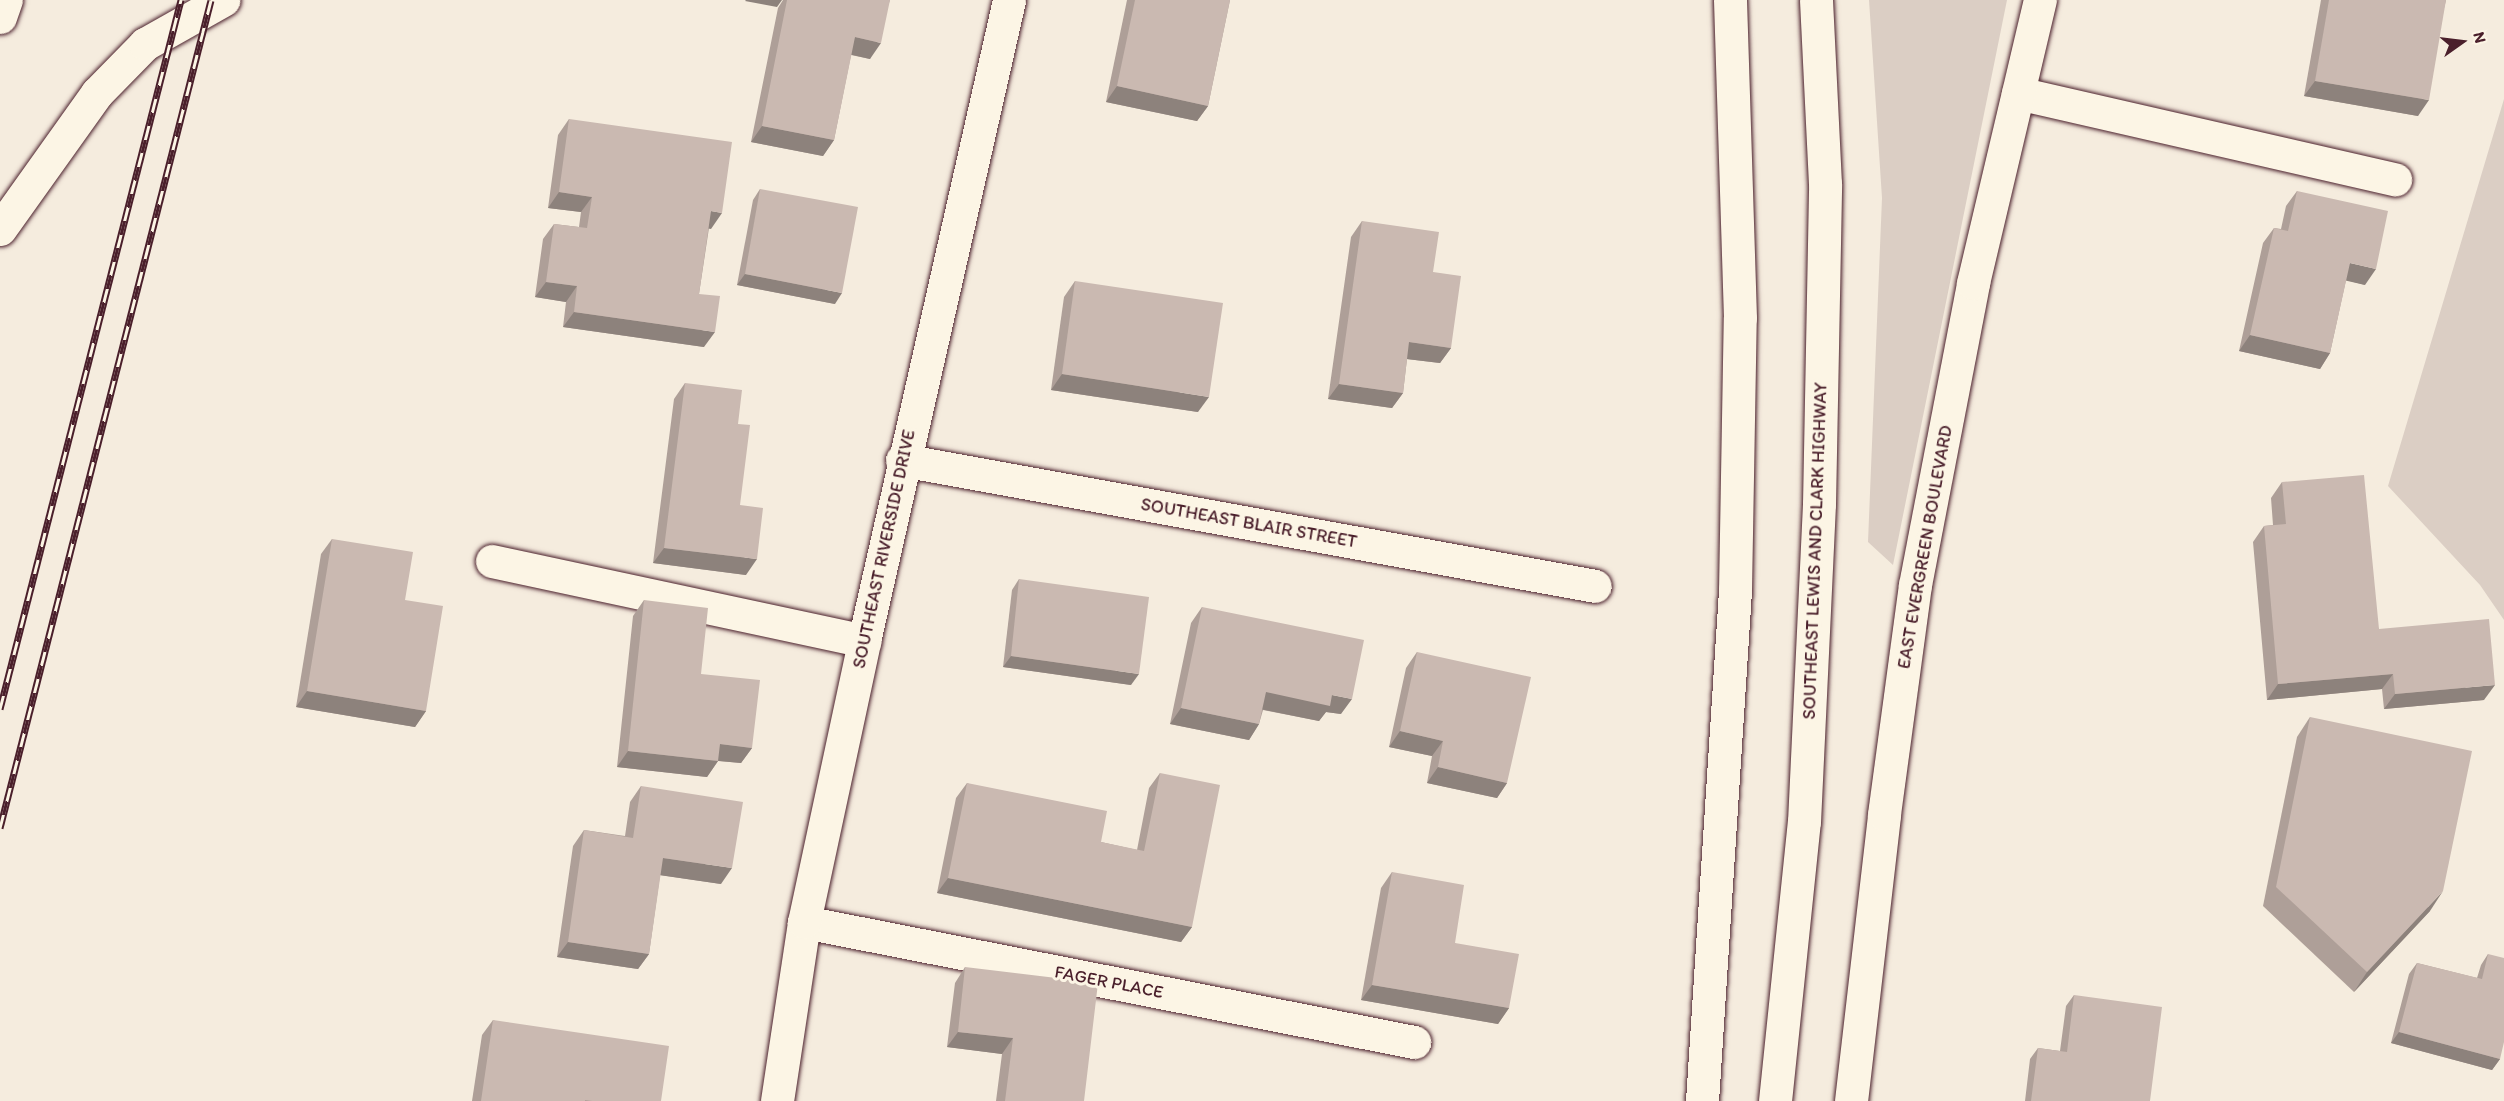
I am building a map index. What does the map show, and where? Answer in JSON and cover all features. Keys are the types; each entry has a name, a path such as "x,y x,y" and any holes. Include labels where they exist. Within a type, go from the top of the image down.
{"main road":[{"path":"0,17 6,0"},
{"path":"0,229 97,93 145,45 223,0"},
{"name":"SOUTHEAST RIVERSIDE DRIVE","path":"777,1101 804,922 903,460 1009,0"},
{"path":"1718,0 1734,57"},
{"path":"1702,1101 1735,591 1740,318 1734,57 1730,0"},
{"name":"SOUTHEAST LEWIS AND CLARK HIGHWAY","path":"1775,1101 1804,822 1819,504 1825,184 1816,0"},
{"name":"EAST EVERGREEN BOULEVARD","path":"1851,1101 1884,814 1915,585 1972,283 2040,0"},
{"path":"2018,93 2395,178"},
{"name":"SOUTHEAST BLAIR STREET","path":"903,460 1595,586"},
{"path":"492,561 864,641"},
{"name":"FAGER PLACE","path":"804,922 1414,1042"}],"shaded area":[{"path":"1869,0 2007,0 1893,565 1868,542 1882,198"},
{"path":"2504,99 2504,620 2480,585 2388,486"}],"building":[{"path":"787,0 890,0 881,43 855,37 834,140 762,126"},
{"path":"1135,0 1230,0 1208,106 1117,86"},
{"path":"2329,0 2446,0 2429,100 2315,81"},
{"path":"569,119 732,142 722,213 711,211 699,294 720,296 715,332 574,312 577,286 546,282 554,224 587,228 592,197 559,192"},
{"path":"760,189 858,207 842,293 745,274"},
{"path":"2297,191 2388,211 2376,269 2350,263 2330,353 2250,335 2274,228 2288,231"},
{"path":"1362,221 1439,232 1433,272 1461,276 1451,348 1409,342 1403,393 1339,384"},
{"path":"1075,281 1223,303 1209,397 1062,374"},
{"path":"685,383 742,390 738,424 750,425 740,505 763,508 757,559 664,548"},
{"path":"2364,475 2379,629 2489,619 2495,685 2395,694 2393,674 2278,684 2264,526 2286,524 2282,482"},
{"path":"332,539 413,552 405,600 443,606 426,711 307,691"},
{"path":"1019,579 1149,597 1139,674 1011,656"},
{"path":"644,600 708,608 701,674 760,680 752,748 720,744 718,761 628,751"},
{"path":"1202,607 1364,640 1352,699 1332,695 1330,706 1266,692 1259,724 1181,708"},
{"path":"1417,652 1531,677 1507,783 1438,767 1443,741 1400,731"},
{"path":"2310,717 2472,751 2443,891 2367,972 2276,887"},
{"path":"1160,773 1220,785 1192,927 948,878 967,783 1107,811 1101,842 1144,851"},
{"path":"641,786 743,802 732,868 663,858 649,954 568,942 584,830 633,838"},
{"path":"1392,872 1464,885 1455,943 1519,954 1509,1008 1372,985"},
{"path":"2488,954 2504,958 2504,1042 2500,1059 2399,1032 2417,963 2482,979"},
{"path":"965,967 1098,983 1084,1101 1005,1101 1013,1038 958,1032"},
{"path":"2074,995 2162,1007 2150,1101 2031,1101 2038,1048 2067,1052"},
{"path":"493,1020 669,1046 661,1101 481,1101"}],"railway":[{"path":"0,709 181,0"},
{"path":"0,828 211,0"}]}
